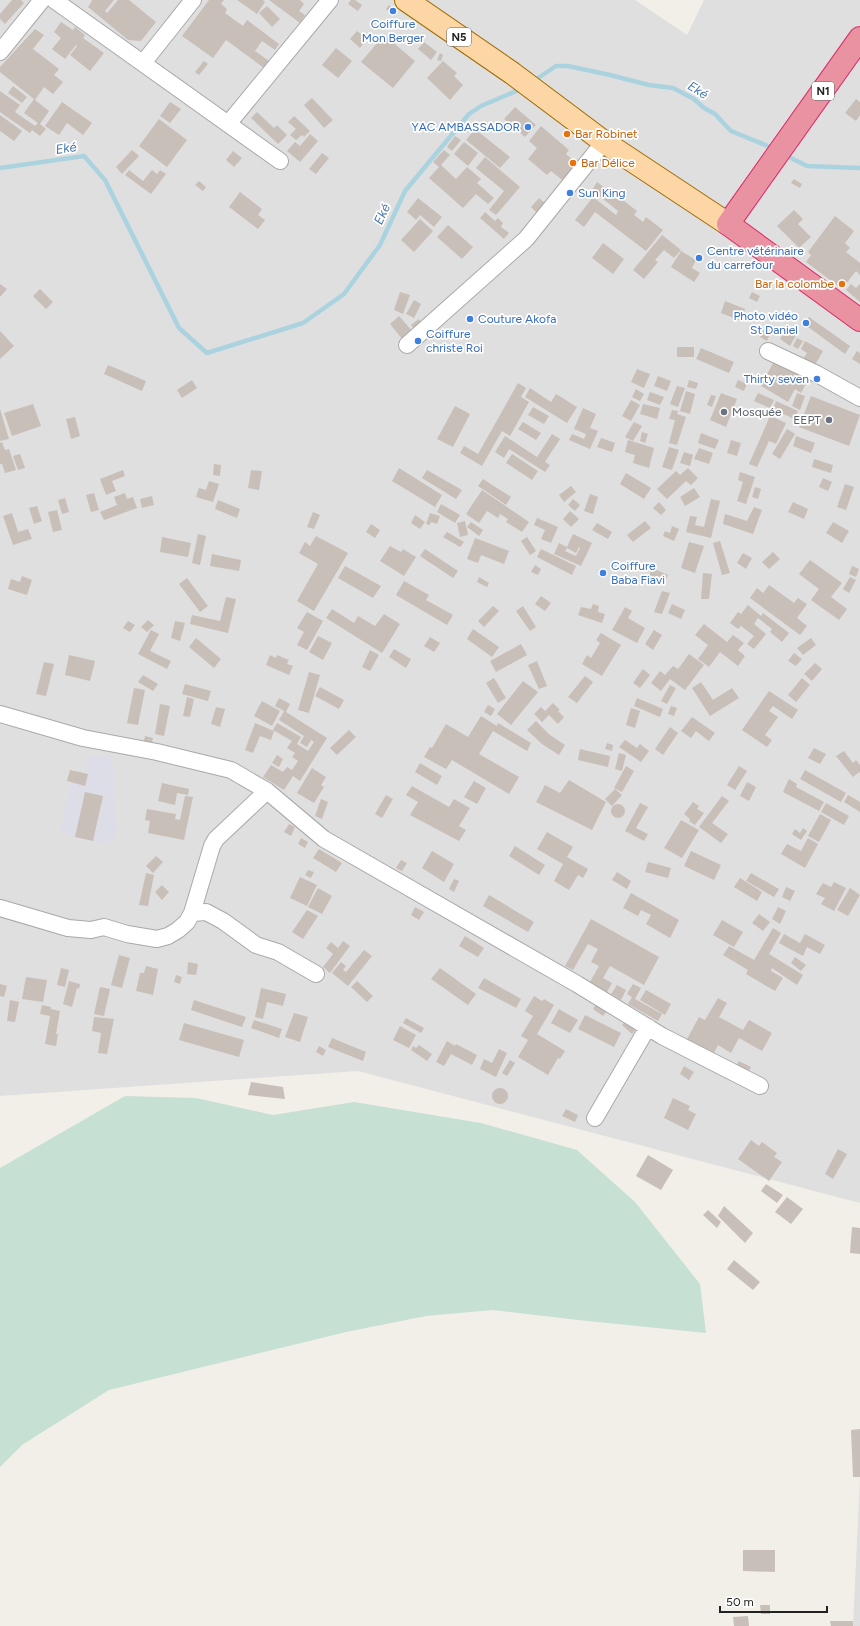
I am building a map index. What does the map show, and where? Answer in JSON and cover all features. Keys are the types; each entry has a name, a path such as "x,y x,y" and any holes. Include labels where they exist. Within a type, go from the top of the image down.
{"highway":[{"name":"N1","path":"728,224 860,38"},
{"path":"728,224 860,320"}],"main road":[{"name":"N5","path":"406,0 512,73 604,142 728,224"}],"street":[{"path":"0,52 42,0"},
{"path":"54,0 280,161"},
{"path":"143,63 192,0"},
{"path":"228,124 330,0"},
{"path":"407,345 526,239 604,142"},
{"path":"768,351 818,374 860,398"},
{"path":"0,714 83,738 157,752 231,770 267,791 324,839 577,984 648,1027 760,1086"},
{"path":"0,908 68,928 91,930 104,927 127,934 157,939 168,936 187,922 192,913 212,846 216,839 267,791"},
{"path":"192,913 206,912 224,921 256,944 278,952 316,974"},
{"path":"595,1118 648,1027"}],"shaded area":[{"path":"0,0 635,0 687,35 704,0 860,0 860,1203 358,1071 0,1096"},
{"path":"112,756 117,831 112,842 97,844 93,841 103,796 85,792 75,837 60,832 71,782 88,774 86,757"},
{"path":"860,1477 860,1626 853,1626"}],"green space":[{"path":"125,1096 196,1098 273,1115 354,1102 481,1123 577,1150 635,1202 700,1284 706,1333 493,1310 426,1316 346,1332 109,1390 22,1445 0,1467 0,1168"}],"building":[{"path":"12,0 21,0 24,3 5,24 0,19 0,14"},
{"path":"91,0 114,0 105,11 107,13 118,0 129,0 156,22 141,41 128,40 88,7 92,1"},
{"path":"209,0 224,0 221,4 227,9 225,13 243,26 247,20 279,44 275,50 262,41 255,51 269,61 264,68 226,40 213,58 182,36"},
{"path":"237,0 263,0 265,2 257,14"},
{"path":"269,0 300,0 304,4 299,11 305,15 300,23"},
{"path":"351,0 355,0 362,5 358,11 348,4"},
{"path":"389,5 397,12 394,16 386,9"},
{"path":"267,6 280,19 272,27 259,13"},
{"path":"61,22 73,30 75,27 85,35 83,38 104,53 90,71 70,55 77,46 76,45 65,59 52,49 61,38 54,32"},
{"path":"35,29 44,35 33,49 59,69 54,75 63,82 53,94 44,87 35,100 49,111 40,124 46,129 40,136 32,130 30,133 0,112 0,91 20,105 15,112 35,126 38,123 24,113 34,99 0,72 0,67"},
{"path":"357,31 367,39 360,48 350,39"},
{"path":"384,35 415,61 393,88 361,62"},
{"path":"424,42 437,52 431,60 418,49"},
{"path":"336,48 352,61 338,78 322,65"},
{"path":"440,53 443,55 441,61 437,60"},
{"path":"204,61 208,64 199,75 195,72"},
{"path":"443,61 457,73 454,76 463,85 450,100 427,78"},
{"path":"13,86 27,97 22,103 8,93"},
{"path":"312,98 333,120 324,128 304,105"},
{"path":"856,99 860,102 860,115 856,121 845,113"},
{"path":"62,102 92,123 83,135 67,123 59,135 45,126"},
{"path":"170,102 181,109 170,123 160,116"},
{"path":"515,107 536,125 525,137 504,119"},
{"path":"257,112 274,128 277,125 287,135 278,144 251,118"},
{"path":"0,115 22,131 14,141 0,131"},
{"path":"294,116 310,131 304,137 302,135 296,140 290,135 296,129 288,122"},
{"path":"159,119 187,140 167,167 139,146"},
{"path":"541,126 569,150 566,154 581,167 566,183 551,171 547,175 528,159 537,148 529,141"},
{"path":"475,129 510,157 500,168 466,140"},
{"path":"310,134 318,141 300,162 287,151 295,142 300,146"},
{"path":"455,136 461,140 452,151 447,147"},
{"path":"464,142 478,153 468,166 454,154"},
{"path":"132,150 139,156 122,174 116,167"},
{"path":"444,150 450,155 441,165 456,179 467,167 481,179 477,183 494,198 488,204 476,194 463,208 429,178 439,167 433,162"},
{"path":"233,151 242,158 234,167 226,160"},
{"path":"322,153 329,158 316,174 309,169"},
{"path":"485,157 520,187 496,215 489,210 504,191 476,168"},
{"path":"129,170 143,181 152,170 157,174 160,170 166,174 151,194 125,175"},
{"path":"794,179 802,184 800,188 791,183"},
{"path":"199,181 206,187 203,191 195,185"},
{"path":"597,182 605,188 606,187 637,211 634,215 643,222 646,217 663,230 646,251 595,212 584,227 575,220 593,197 616,215 618,211 592,190"},
{"path":"240,192 262,209 258,215 265,220 258,229 229,207"},
{"path":"418,198 442,217 434,227 420,215 416,220 407,212"},
{"path":"539,198 547,205 539,215 531,207"},
{"path":"794,210 803,219 798,224 811,237 799,248 777,226"},
{"path":"485,212 495,221 498,218 503,223 501,227 509,233 504,239 480,218"},
{"path":"835,216 854,231 845,243 850,248 846,252 860,263 860,275 856,271 842,289 806,262 811,255 808,252"},
{"path":"420,219 433,231 414,252 401,240"},
{"path":"448,225 473,247 462,259 437,237"},
{"path":"662,235 681,250 674,258 664,250 655,260 658,262 644,279 633,270"},
{"path":"603,243 624,259 613,274 592,258"},
{"path":"681,251 696,260 692,268 700,273 694,282 671,267"},
{"path":"0,284 7,289 0,297"},
{"path":"851,284 856,288 860,284 860,302 846,290"},
{"path":"40,289 53,302 46,309 33,296"},
{"path":"400,292 410,295 403,314 394,310"},
{"path":"752,292 760,296 757,302 749,298"},
{"path":"414,300 421,304 414,318 406,314"},
{"path":"725,301 745,309 741,321 721,313"},
{"path":"399,316 413,332 403,340 390,324"},
{"path":"809,317 850,346 845,354 804,324"},
{"path":"419,319 422,324 414,329 411,325"},
{"path":"786,329 796,335 790,346 780,339"},
{"path":"763,330 770,334 767,341 760,337"},
{"path":"0,331 14,346 0,359"},
{"path":"797,338 803,341 798,349 793,346"},
{"path":"805,341 823,351 815,365 803,359 807,353 801,349"},
{"path":"677,347 694,347 694,357 677,357"},
{"path":"701,348 734,362 729,373 696,359"},
{"path":"857,351 860,353 860,364 852,359"},
{"path":"774,361 808,380 801,393 795,389 788,402 761,386"},
{"path":"108,365 146,381 142,391 104,374"},
{"path":"637,369 650,374 644,388 631,382"},
{"path":"658,376 671,381 667,391 654,386"},
{"path":"192,380 197,388 182,398 177,390"},
{"path":"689,380 698,383 696,389 687,387"},
{"path":"738,380 747,384 744,391 735,387"},
{"path":"518,383 526,388 521,397 529,402 510,436 502,431 482,466 460,453 464,446 478,454"},
{"path":"677,386 685,388 678,407 670,404"},
{"path":"530,388 551,402 556,394 577,407 567,423 525,397"},
{"path":"636,389 644,394 640,401 632,397"},
{"path":"686,391 695,394 690,414 680,411"},
{"path":"650,392 664,397 660,405 647,400"},
{"path":"721,393 737,399 726,427 710,420"},
{"path":"758,393 774,400 770,408 754,401"},
{"path":"797,393 805,396 800,410 792,406"},
{"path":"711,395 716,396 712,407 707,405"},
{"path":"811,396 860,415 849,446 799,427"},
{"path":"631,400 640,405 631,421 622,416"},
{"path":"776,401 798,411 794,419 773,409"},
{"path":"33,404 41,426 12,436 4,413"},
{"path":"643,404 660,408 657,419 640,414"},
{"path":"455,406 470,414 453,447 437,439"},
{"path":"533,407 549,416 544,424 528,415"},
{"path":"583,408 596,414 590,428 598,431 590,449 569,440 572,434 584,439 586,434 574,429"},
{"path":"0,409 9,439 0,441"},
{"path":"672,410 678,411 677,414 686,417 677,445 669,443 675,420 669,419"},
{"path":"770,416 786,423 776,444 769,441 757,467 749,464"},
{"path":"75,417 80,436 71,439 66,419"},
{"path":"523,422 541,433 536,440 518,429"},
{"path":"634,422 642,426 633,441 625,437"},
{"path":"787,429 795,434 780,459 772,454"},
{"path":"642,432 648,434 645,443 640,441"},
{"path":"701,433 719,440 715,449 698,443"},
{"path":"552,434 560,439 545,462 550,465 545,472 509,449 504,458 495,452 505,436 537,457"},
{"path":"796,436 815,443 811,453 793,446"},
{"path":"601,438 615,443 612,452 597,447"},
{"path":"628,440 654,448 649,468 633,463 635,455 625,452"},
{"path":"731,440 741,443 737,456 727,453"},
{"path":"2,442 5,450 9,449 16,470 5,473 2,464 0,464 0,443"},
{"path":"669,447 679,450 672,470 662,467"},
{"path":"699,448 713,453 709,464 694,459"},
{"path":"684,452 693,455 690,466 680,463"},
{"path":"20,454 25,468 18,470 13,456"},
{"path":"512,454 538,471 532,480 506,463"},
{"path":"814,459 833,465 831,473 812,467"},
{"path":"214,464 221,465 220,476 213,475"},
{"path":"399,468 442,495 435,507 392,481"},
{"path":"688,468 698,478 691,485 686,481 667,499 657,489 676,471 680,475"},
{"path":"123,470 125,476 112,481 116,491 106,495 100,479"},
{"path":"251,470 262,471 259,490 248,488"},
{"path":"427,470 462,490 456,499 422,478"},
{"path":"740,472 755,477 746,504 737,501 743,482 738,480"},
{"path":"626,473 651,488 644,499 620,484"},
{"path":"823,478 832,482 828,491 819,487"},
{"path":"483,479 511,497 506,505 478,486"},
{"path":"209,481 219,484 213,502 196,497 199,488 206,490"},
{"path":"845,484 854,487 846,510 837,507"},
{"path":"571,486 576,492 564,502 559,495"},
{"path":"755,487 761,489 758,499 752,497"},
{"path":"694,488 700,497 685,506 680,497"},
{"path":"482,490 529,522 522,532 506,522 508,519 500,514 498,518 487,511 479,523 466,514"},
{"path":"94,493 99,510 91,512 86,495"},
{"path":"125,493 127,499 133,497 137,508 104,520 100,512 117,505 114,497"},
{"path":"590,494 598,497 593,514 584,511"},
{"path":"152,496 154,505 142,508 140,499"},
{"path":"65,498 69,512 62,514 58,500"},
{"path":"573,499 580,505 575,511 568,505"},
{"path":"711,499 720,501 711,538 686,532 690,516 697,517 695,525 704,527"},
{"path":"218,500 240,509 237,518 215,509"},
{"path":"659,502 666,510 661,515 653,508"},
{"path":"793,502 808,509 804,519 788,512"},
{"path":"441,504 460,515 455,523 437,512"},
{"path":"37,506 42,521 34,524 29,508"},
{"path":"754,507 762,510 753,534 723,524 725,514 747,521"},
{"path":"57,510 62,530 53,532 48,512"},
{"path":"570,511 579,519 571,527 563,519"},
{"path":"313,512 320,515 314,529 307,527"},
{"path":"12,513 18,532 28,529 32,539 13,545 3,516"},
{"path":"430,513 440,516 437,524 431,522 430,525 426,524"},
{"path":"415,515 425,522 420,529 411,523"},
{"path":"537,518 558,527 551,543 541,539 545,530 534,525"},
{"path":"465,521 468,535 460,537 457,523"},
{"path":"645,521 651,528 633,542 627,535"},
{"path":"471,522 483,530 479,536 467,527"},
{"path":"833,522 849,531 842,543 826,533"},
{"path":"597,523 612,532 608,539 592,530"},
{"path":"371,524 380,530 375,538 366,532"},
{"path":"672,526 679,529 674,541 663,536 665,531 670,533"},
{"path":"447,532 464,542 460,547 443,537"},
{"path":"198,534 206,536 200,565 192,563"},
{"path":"573,534 592,543 581,566 554,554 559,543 567,547","holes":["579,547 580,548 576,556 565,551 567,548 576,553"]},
{"path":"316,536 348,553 314,611 297,601 318,564 299,553 305,542 310,546"},
{"path":"162,537 191,543 188,557 160,552"},
{"path":"527,537 536,551 530,555 521,541"},
{"path":"475,538 509,551 504,564 481,555 478,563 467,559"},
{"path":"720,541 730,573 722,575 713,543"},
{"path":"689,542 704,546 695,573 681,568"},
{"path":"390,546 401,552 403,549 416,557 404,576 380,561"},
{"path":"425,549 458,571 453,578 420,556"},
{"path":"541,549 576,566 572,575 537,557"},
{"path":"773,552 780,559 769,569 762,562"},
{"path":"743,553 752,558 746,569 737,563"},
{"path":"212,554 241,560 239,571 210,566"},
{"path":"810,560 842,583 831,597 847,609 839,620 811,600 819,589 799,574"},
{"path":"535,565 541,569 538,575 531,572"},
{"path":"345,566 381,586 373,598 338,578"},
{"path":"852,566 859,569 856,577 849,574"},
{"path":"652,568 668,575 664,584 648,578"},
{"path":"703,573 712,574 709,599 701,599"},
{"path":"22,576 32,580 27,595 8,589 11,579 20,582"},
{"path":"479,577 489,583 487,587 477,582"},
{"path":"850,577 856,580 849,593 843,589"},
{"path":"187,578 208,606 200,612 179,584"},
{"path":"404,581 429,595 426,600 453,615 447,625 396,595"},
{"path":"769,585 794,603 798,598 807,604 797,618 807,626 800,635 750,598 757,588 763,593"},
{"path":"662,591 670,593 662,614 654,612"},
{"path":"541,596 551,603 545,611 535,604"},
{"path":"226,597 236,599 228,633 190,624 192,615 220,621"},
{"path":"593,604 599,606 598,612 605,614 602,623 578,615 581,607 591,609"},
{"path":"672,604 685,610 681,619 668,613"},
{"path":"748,605 761,616 763,613 789,633 782,642 770,632 772,629 758,618 754,624 766,634 754,649 747,644 754,636 741,626 738,629 730,623 738,612 741,614"},
{"path":"493,606 499,611 484,627 478,621"},
{"path":"523,606 536,627 530,631 516,611"},
{"path":"625,607 632,611 628,618 645,628 637,643 612,630"},
{"path":"332,609 354,623 358,616 375,626 384,614 400,624 382,653 326,618"},
{"path":"307,612 323,621 307,650 297,645 304,632 297,628"},
{"path":"148,620 154,625 147,632 141,627"},
{"path":"128,621 135,625 130,632 123,628"},
{"path":"175,621 185,623 180,641 171,638"},
{"path":"704,624 727,642 733,635 744,643 738,650 745,656 738,666 720,652 709,667 698,659 708,645 695,635"},
{"path":"473,629 499,647 492,657 467,639"},
{"path":"151,630 159,634 150,651 171,661 167,669 138,654"},
{"path":"654,630 662,635 653,650 645,644"},
{"path":"601,633 621,645 602,676 582,664 587,655 591,658 600,643 596,640"},
{"path":"318,636 332,643 323,660 309,652"},
{"path":"430,637 440,643 434,652 424,646"},
{"path":"196,638 221,659 214,668 189,647"},
{"path":"811,638 816,645 803,655 797,648"},
{"path":"521,644 527,655 496,672 490,661"},
{"path":"394,649 411,659 406,668 389,657"},
{"path":"370,650 379,655 370,671 362,667"},
{"path":"794,653 802,659 796,666 788,661"},
{"path":"689,654 704,665 685,690 670,679 661,691 651,683 660,671 665,675 673,666 678,669"},
{"path":"69,655 95,661 90,681 65,675"},
{"path":"270,655 276,658 277,655 289,660 287,664 293,666 289,675 266,665"},
{"path":"537,661 547,686 539,689 528,665"},
{"path":"44,662 54,664 46,696 36,694"},
{"path":"815,663 822,669 812,681 804,674"},
{"path":"643,669 650,675 640,688 633,683"},
{"path":"309,672 320,675 309,713 298,710"},
{"path":"143,675 158,684 153,691 138,682"},
{"path":"585,676 593,682 577,703 568,697"},
{"path":"494,678 506,698 498,703 486,683"},
{"path":"802,678 810,685 796,702 788,695"},
{"path":"523,681 538,692 511,725 497,714"},
{"path":"701,682 713,700 732,688 739,698 710,716 692,688"},
{"path":"185,684 211,691 208,701 182,694"},
{"path":"670,685 676,688 667,704 661,701"},
{"path":"320,687 344,700 339,709 315,696"},
{"path":"134,688 145,690 138,725 127,723"},
{"path":"769,691 798,710 792,719 773,706 769,711 778,717 765,735 772,740 767,747 742,730"},
{"path":"187,697 194,699 190,717 183,716"},
{"path":"279,698 290,704 286,712 327,738 300,781 293,776 284,790 263,777 271,765 283,772 287,767 292,770 298,761 292,757 295,753 287,748 292,741 273,730 277,723 301,737 297,744 308,751 314,742 311,740 307,747 300,743 304,736 279,720 284,711 275,706"},
{"path":"637,698 663,709 660,717 634,706"},
{"path":"262,701 280,711 272,726 254,716"},
{"path":"553,703 564,717 558,724 549,715 542,722 534,714 541,707 545,711"},
{"path":"160,704 170,706 164,736 155,734"},
{"path":"488,705 495,709 491,716 484,712"},
{"path":"671,706 677,708 674,716 668,714"},
{"path":"216,707 225,709 220,727 211,724"},
{"path":"631,708 640,711 635,728 626,725"},
{"path":"481,716 497,726 498,723 531,743 527,751 493,731 479,754 519,777 509,794 452,760 446,769 424,757 430,747 432,748 446,724 468,737"},
{"path":"692,717 715,733 709,741 696,731 691,738 681,731"},
{"path":"536,721 550,735 565,745 559,755 542,744 527,730"},
{"path":"255,723 274,731 271,740 260,736 253,753 245,750"},
{"path":"670,727 678,733 663,755 655,749"},
{"path":"349,730 356,737 337,755 330,748"},
{"path":"145,736 153,738 151,747 143,745"},
{"path":"625,740 637,748 640,744 649,751 641,762 619,747"},
{"path":"607,743 613,745 612,751 605,749"},
{"path":"814,748 826,754 820,764 808,758"},
{"path":"580,749 610,756 608,767 578,760"},
{"path":"844,751 853,763 856,760 860,765 860,774 859,772 853,777 836,756"},
{"path":"619,753 626,755 622,771 615,769"},
{"path":"277,755 283,759 279,767 272,763"},
{"path":"420,763 442,776 437,785 415,772"},
{"path":"626,766 634,771 622,792 614,788"},
{"path":"739,766 747,771 735,790 727,785"},
{"path":"312,768 326,777 321,785 324,787 314,803 297,793"},
{"path":"70,770 88,774 85,786 67,781"},
{"path":"805,770 846,793 841,802 800,779"},
{"path":"789,779 797,784 796,787 824,802 819,811 783,792"},
{"path":"569,780 606,802 592,830 536,802 545,785 560,793"},
{"path":"474,781 486,788 477,804 464,797"},
{"path":"747,782 756,787 749,801 740,796"},
{"path":"162,783 189,789 188,795 177,793 175,805 158,801"},
{"path":"412,786 449,807 454,799 470,808 459,826 466,830 459,841 410,815 418,802 406,795"},
{"path":"615,789 622,795 612,806 605,799"},
{"path":"85,792 103,796 93,841 75,837"},
{"path":"386,795 393,799 382,818 375,814"},
{"path":"848,795 860,802 860,812 844,802"},
{"path":"185,796 193,797 184,840 148,833 150,821 145,820 147,809 176,814 175,819 180,820"},
{"path":"722,796 729,801 712,823 728,834 721,843 699,827"},
{"path":"321,799 328,802 322,819 315,816"},
{"path":"693,802 699,806 697,809 704,813 695,825 689,821 690,819 684,814"},
{"path":"640,803 648,807 636,828 648,834 644,841 625,831"},
{"path":"826,803 849,816 844,825 821,812"},
{"path":"618,804 623,806 625,811 623,816 618,818 613,816 611,811 613,806"},
{"path":"820,814 831,820 819,842 808,836"},
{"path":"681,820 699,830 682,858 664,848"},
{"path":"289,824 295,827 291,836 284,832"},
{"path":"803,828 807,831 801,840 792,834 795,829 800,833"},
{"path":"547,832 573,847 567,857 588,869 583,878 578,875 569,890 554,881 563,864 537,849"},
{"path":"301,838 308,842 305,848 298,844"},
{"path":"808,838 818,844 805,868 781,854 787,844 801,851"},
{"path":"515,846 545,865 539,875 509,856"},
{"path":"319,849 342,863 336,872 313,858"},
{"path":"432,851 454,864 444,882 422,868"},
{"path":"691,851 721,865 714,880 684,866"},
{"path":"156,856 163,862 153,873 146,866"},
{"path":"401,860 407,863 402,871 396,868"},
{"path":"648,862 671,868 668,878 645,872"},
{"path":"308,870 314,872 311,878 305,875"},
{"path":"617,872 631,881 627,889 612,880"},
{"path":"146,873 154,875 148,906 139,905"},
{"path":"751,873 779,889 774,897 746,881"},
{"path":"300,877 317,885 307,906 290,898"},
{"path":"740,878 762,892 757,901 734,887"},
{"path":"454,879 459,881 454,892 449,889"},
{"path":"834,882 846,888 834,911 821,904 825,898 816,894 823,883 831,887"},
{"path":"162,885 169,892 162,900 155,892"},
{"path":"786,887 795,891 790,901 782,897"},
{"path":"318,888 332,896 322,914 308,907"},
{"path":"850,888 860,895 848,916 837,910"},
{"path":"631,893 679,920 670,938 646,924 651,915 641,910 638,916 623,908"},
{"path":"489,895 534,922 528,932 483,906"},
{"path":"415,907 424,912 419,920 411,915"},
{"path":"778,907 786,911 780,924 772,919"},
{"path":"307,910 318,916 303,939 292,932"},
{"path":"759,914 770,922 763,931 752,923"},
{"path":"591,919 659,957 644,985 610,966 603,978 612,983 607,992 590,982 599,966 591,962 598,949 588,944 573,970 565,966"},
{"path":"722,920 743,932 734,947 713,935"},
{"path":"773,928 781,933 769,954 803,975 797,985 772,968 771,971 783,978 775,991 746,974 748,970 723,955 729,946 754,960"},
{"path":"784,934 800,943 805,934 825,945 820,954 807,947 803,956 779,943"},
{"path":"465,936 484,948 478,957 459,946"},
{"path":"343,941 350,946 330,973 323,967 333,954 326,948 331,942 338,948"},
{"path":"364,950 372,956 348,986 332,973 341,962 346,966 343,970 346,972"},
{"path":"119,955 130,958 122,988 111,985"},
{"path":"795,957 806,965 801,971 791,963"},
{"path":"188,962 198,964 196,975 187,974"},
{"path":"146,966 158,969 153,995 136,991 140,973 144,973"},
{"path":"61,968 69,970 65,987 57,985"},
{"path":"440,968 476,994 468,1005 431,979"},
{"path":"176,975 182,977 180,984 174,982"},
{"path":"26,977 47,980 43,1002 22,999"},
{"path":"484,978 521,999 516,1008 478,988"},
{"path":"69,981 80,984 79,989 77,988 72,1007 63,1004"},
{"path":"357,981 373,996 367,1002 351,987"},
{"path":"0,984 7,986 4,997 0,996"},
{"path":"633,984 641,988 635,999 662,1014 658,1021 628,1004 632,997 627,994"},
{"path":"617,985 626,990 621,1000 611,994"},
{"path":"100,987 110,989 104,1016 94,1014"},
{"path":"261,988 286,994 283,1006 267,1002 263,1019 255,1017"},
{"path":"646,990 671,1004 665,1015 640,1000"},
{"path":"534,996 542,1001 544,999 554,1005 537,1034 565,1051 560,1059 558,1058 548,1075 518,1057 528,1040 521,1036 533,1016 525,1011"},
{"path":"718,998 727,1003 719,1017 743,1030 749,1020 772,1033 762,1051 739,1038 731,1053 718,1045 713,1055 686,1041 699,1017 705,1020"},
{"path":"10,1000 19,1002 15,1022 7,1021"},
{"path":"194,1000 246,1017 242,1027 191,1010"},
{"path":"596,1004 607,1011 603,1016 593,1009"},
{"path":"42,1005 60,1011 56,1034 58,1034 56,1046 45,1044 50,1016 40,1014"},
{"path":"559,1009 578,1020 570,1033 551,1023"},
{"path":"294,1013 308,1017 300,1042 285,1037"},
{"path":"585,1015 621,1033 614,1047 578,1029"},
{"path":"94,1017 114,1019 107,1054 98,1053 101,1033 92,1031"},
{"path":"406,1018 424,1028 421,1033 403,1023"},
{"path":"254,1020 282,1029 279,1038 251,1028"},
{"path":"626,1021 636,1029 632,1034 622,1025"},
{"path":"184,1023 244,1040 239,1057 179,1040"},
{"path":"400,1026 416,1035 409,1048 393,1040"},
{"path":"332,1038 366,1052 363,1061 328,1047"},
{"path":"447,1041 477,1055 472,1065 451,1054 444,1066 436,1062"},
{"path":"419,1045 432,1054 427,1061 411,1050 413,1046 416,1048"},
{"path":"319,1046 326,1050 323,1056 316,1052"},
{"path":"499,1049 507,1053 496,1077 480,1069 484,1059 492,1063"},
{"path":"510,1060 515,1063 507,1076 502,1073"},
{"path":"739,1061 751,1067 747,1074 735,1067"},
{"path":"684,1066 694,1072 689,1080 680,1074"},
{"path":"251,1082 283,1087 285,1099 248,1095"},
{"path":"497,1088 503,1088 508,1093 506,1102 503,1104 497,1104 492,1099 492,1093"},
{"path":"673,1098 690,1106 688,1110 696,1114 688,1130 664,1118"},
{"path":"566,1109 578,1115 575,1122 562,1116"},
{"path":"751,1140 759,1146 762,1142 777,1153 774,1157 782,1162 769,1181 738,1159"},
{"path":"838,1149 847,1154 833,1179 825,1174"},
{"path":"648,1155 673,1170 661,1190 636,1176"},
{"path":"766,1184 783,1195 777,1203 761,1191"},
{"path":"787,1197 803,1209 791,1224 775,1212"},
{"path":"724,1206 753,1233 745,1243 718,1216"},
{"path":"708,1210 721,1222 717,1228 703,1215"},
{"path":"852,1227 860,1228 860,1254 850,1253"},
{"path":"734,1260 760,1282 753,1290 727,1269"},
{"path":"860,1429 860,1477 853,1477 851,1430"},
{"path":"743,1550 775,1550 775,1572 743,1571"},
{"path":"760,1605 770,1605 770,1614 761,1614"},
{"path":"748,1616 749,1626 734,1626 733,1617"},
{"path":"830,1621 853,1621 853,1626 831,1626"}],"waterway":[{"name":"Eké","path":"532,82 556,66 568,66 649,85 673,88 694,99 704,108 715,114 731,131 775,149"},
{"name":"Eké","path":"0,168 84,156 105,180 179,328 207,353 303,323 344,294 380,245 405,191 469,114 481,106 521,89"},
{"name":"Eké","path":"785,155 807,166 860,168"}],"place":[{"name":"Coiffure Mon Berger","path":"393,11"},
{"name":"YAC AMBASSADOR","path":"528,127"},
{"name":"Bar Robinet","path":"567,134"},
{"name":"Bar Délice","path":"573,163"},
{"name":"Sun King","path":"570,193"},
{"name":"Centre vétérinaire du carrefour","path":"699,258"},
{"name":"Bar la colombe","path":"842,284"},
{"name":"Couture Akofa","path":"470,319"},
{"name":"Photo vidéo St Daniel","path":"806,323"},
{"name":"Coiffure christe Roi","path":"418,341"},
{"name":"Thirty seven","path":"817,379"},
{"name":"Mosquée","path":"724,412"},
{"name":"EEPT","path":"829,420"},
{"name":"Coiffure Baba Fiavi","path":"603,573"}]}
